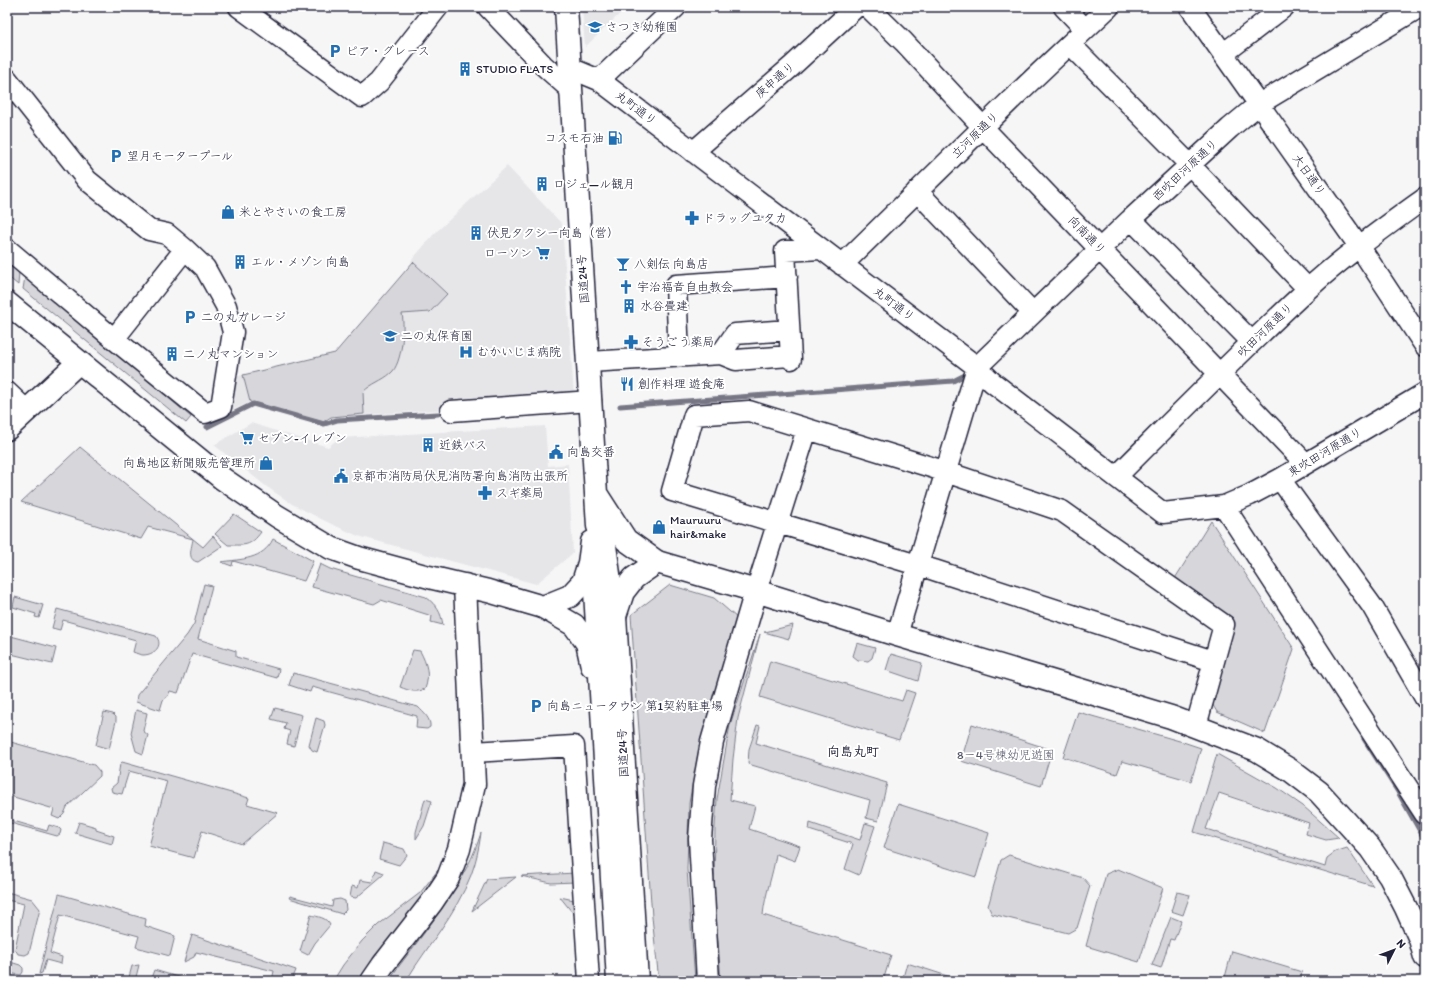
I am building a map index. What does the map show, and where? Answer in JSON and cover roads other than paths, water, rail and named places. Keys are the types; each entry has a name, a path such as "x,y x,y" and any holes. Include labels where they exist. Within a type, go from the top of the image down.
{"main road":[{"name":"国道24号","path":"566,7 596,494 595,534 618,981"},
{"path":"7,303 229,483 271,512 331,548 359,558 488,591 543,607 574,625 587,643 592,661 600,771 608,798"},
{"path":"7,429 79,362"},
{"path":"596,494 626,540 657,562 1172,717 1257,750 1290,770 1319,792 1370,848 1390,878 1409,914 1420,939 1425,958"},
{"name":"国道24号","path":"595,534 605,546 614,616 637,981"},
{"path":"543,607 570,596 583,582 590,563 595,534"},
{"path":"614,616 623,592 634,578 657,562"},
{"path":"372,981 432,902 448,878 459,849 474,784 465,585"},
{"path":"708,981 700,839 704,786 712,742 756,591"}],"street":[{"path":"244,8 362,97 379,82 438,7"},
{"path":"488,7 543,65 572,90"},
{"path":"599,80 676,7"},
{"name":"庚申通り","path":"693,152 791,67 856,7"},
{"name":"向南通り","path":"868,7 939,78 983,127 1305,463"},
{"path":"1064,7 1085,29"},
{"name":"立河原通り","path":"842,265 983,127 1109,7"},
{"name":"大日通り","path":"1190,7 1358,246 1425,346"},
{"path":"1224,54 1284,7"},
{"name":"西吹田河原通り","path":"977,367 1131,219 1230,128 1259,104 1420,7"},
{"path":"1070,44 1190,165 1308,289"},
{"name":"丸町通り","path":"570,68 599,80 977,367 992,382 1163,513 1224,506"},
{"path":"7,80 87,180 148,230 167,234 205,268 226,306 233,332 221,407 205,413 114,339 7,248"},
{"path":"917,191 1033,313"},
{"name":"吹田河原通り","path":"1116,476 1220,373 1308,289 1358,246 1425,198"},
{"path":"1131,219 1252,342"},
{"path":"114,339 185,249"},
{"path":"588,362 721,354 736,360 790,358 785,251 821,249"},
{"path":"679,356 676,285 787,277"},
{"path":"721,354 735,334 789,330"},
{"path":"897,635 977,367"},
{"path":"7,392 28,411"},
{"name":"東吹田河原通り","path":"1224,506 1250,495 1280,479 1425,393"},
{"path":"451,411 591,401"},
{"path":"1196,726 1224,625 1062,511 946,472 749,411 694,416 672,491 918,566 1213,661"},
{"path":"756,591 807,429"},
{"path":"1280,479 1372,606 1425,698"},
{"path":"1224,506 1425,814"},
{"path":"473,752 574,746 589,981"}],"waterway":[{"path":"620,406 953,381 967,374"},
{"path":"207,427 253,404 324,424 337,420 438,414"},
{"path":"1364,739 1398,792 1425,840"}],"place":[{"name":"さつき幼稚園","path":"595,27"},
{"name":"ピア・グレース","path":"335,51"},
{"name":"STUDIO FLATS","path":"465,69"},
{"name":"コスモ石油","path":"615,138"},
{"name":"望月モータープール","path":"116,156"},
{"name":"ロジェ―ル観月","path":"542,184"},
{"name":"米とやさいの食工房","path":"228,212"},
{"name":"ドラッグユタカ","path":"692,218"},
{"name":"伏見タクシー向島（営）","path":"476,233"},
{"name":"ローソン","path":"543,253"},
{"name":"エル・メゾン 向島","path":"240,262"},
{"name":"八剣伝 向島店","path":"623,264"},
{"name":"宇治福音自由教会","path":"626,287"},
{"name":"水谷畳建","path":"629,306"},
{"name":"二の丸ガレージ","path":"190,317"},
{"name":"二の丸保育園","path":"390,336"},
{"name":"そうごう薬局","path":"631,342"},
{"name":"むかいじま病院","path":"466,352"},
{"name":"二ノ丸マンション","path":"172,354"},
{"name":"創作料理 遊食庵","path":"627,384"},
{"name":"セブン-イレブン","path":"247,438"},
{"name":"近鉄バス","path":"428,445"},
{"name":"向島交番","path":"556,452"},
{"name":"向島地区新聞販売管理所","path":"266,463"},
{"name":"京都市消防局伏見消防署向島消防出張所","path":"341,476"},
{"name":"スギ薬局","path":"485,493"},
{"name":"Mauruuru hair&make","path":"659,527"},
{"name":"向島ニュータウン 第1契約駐車場","path":"536,706"}],"district":[{"name":"向島丸町","path":"853,751"}],"park label":[{"name":"8－4号棟幼児遊園","path":"1006,755"}]}
